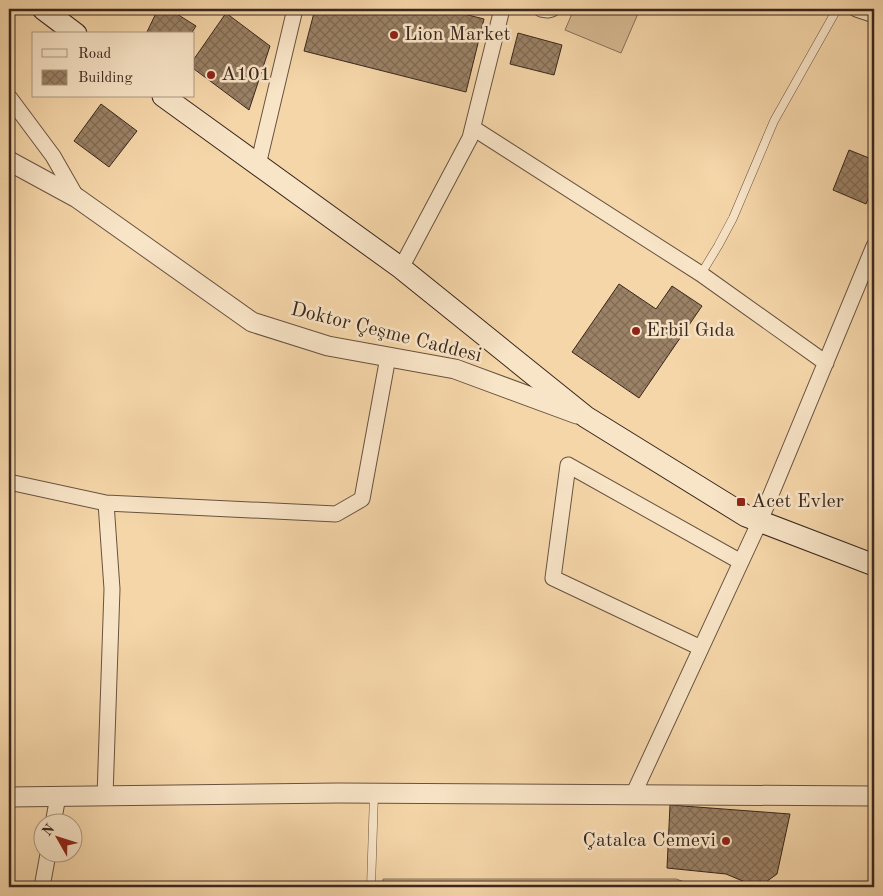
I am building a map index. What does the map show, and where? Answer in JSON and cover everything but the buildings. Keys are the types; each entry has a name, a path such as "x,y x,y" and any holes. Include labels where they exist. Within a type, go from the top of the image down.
{"main road":[{"path":"43,9 73,32"},
{"path":"166,98 401,268 586,416 746,516 874,565"}],"street":[{"path":"258,165 295,9"},
{"path":"401,268 470,138 502,9"},
{"path":"541,9 552,9"},
{"path":"856,9 874,16"},
{"path":"9,97 53,156 77,198"},
{"path":"473,128 701,274 826,363"},
{"name":"Doktor Çeşme Caddesi","path":"9,161 77,198 252,322 328,346 455,369 586,416"},
{"path":"632,795 760,521 874,246"},
{"path":"9,482 106,504 336,514 362,500 388,357"},
{"path":"701,648 553,578 568,465 741,562"},
{"path":"105,796 112,589 106,504"},
{"path":"9,797 374,794 874,796"},
{"path":"55,814 58,796"},
{"path":"42,887 46,864"}],"lane":[{"path":"701,274 733,218 774,121 837,9"},
{"path":"371,887 374,794"}],"green space":[{"path":"574,9 640,9 621,53 565,30"},
{"path":"383,879 676,879 699,887 383,887"}],"place":[{"name":"Lion Market","path":"394,35"},
{"name":"A101","path":"211,75"},
{"name":"Erbil Gıda","path":"636,331"},
{"name":"Acet Evler","path":"741,502"},
{"name":"Çatalca Cemevi","path":"726,841"}]}
